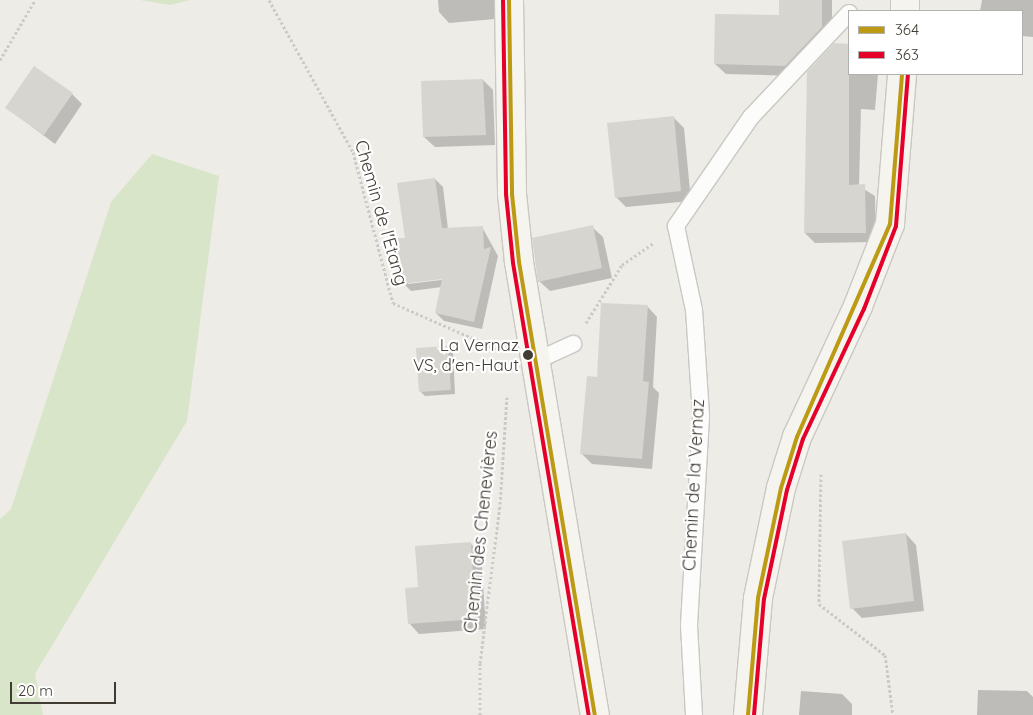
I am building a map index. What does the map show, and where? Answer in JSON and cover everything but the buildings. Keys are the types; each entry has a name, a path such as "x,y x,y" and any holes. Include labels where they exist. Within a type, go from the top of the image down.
{"street":[{"path":"509,0 512,194 536,361 595,715"},
{"path":"748,715 758,598 781,488 800,430 861,298 890,224 902,75"}],"lane":[{"path":"676,226 751,117 848,14"},
{"name":"Chemin de la Vernaz","path":"676,226 694,310 700,416 689,616 694,715"},
{"path":"536,361 573,344"}],"path":[{"path":"0,60 35,0"},
{"name":"Chemin de l'Etang","path":"269,0 353,152 393,302 502,351 503,360"},
{"path":"573,344 622,265 676,226"},
{"name":"Chemin des Chenevières","path":"480,715 480,662 500,504 507,392"},
{"path":"820,467 819,604 885,656 893,715"}],"green space":[{"path":"140,0 190,0 170,5"},
{"path":"152,154 219,176 187,421 35,674 43,715 0,715 0,519 11,509 111,202"}],"transit line":[{"name":"363","path":"503,0 506,194 513,263 589,715"},
{"name":"364","path":"509,0 512,194 519,262 595,715"},
{"name":"364","path":"748,715 758,598 781,488 797,437 890,224 902,75"},
{"name":"363","path":"754,715 764,599 787,490 803,439 864,309 896,226 908,75"}],"place":[{"name":"La Vernaz VS, d'en-Haut","path":"528,355"}]}
